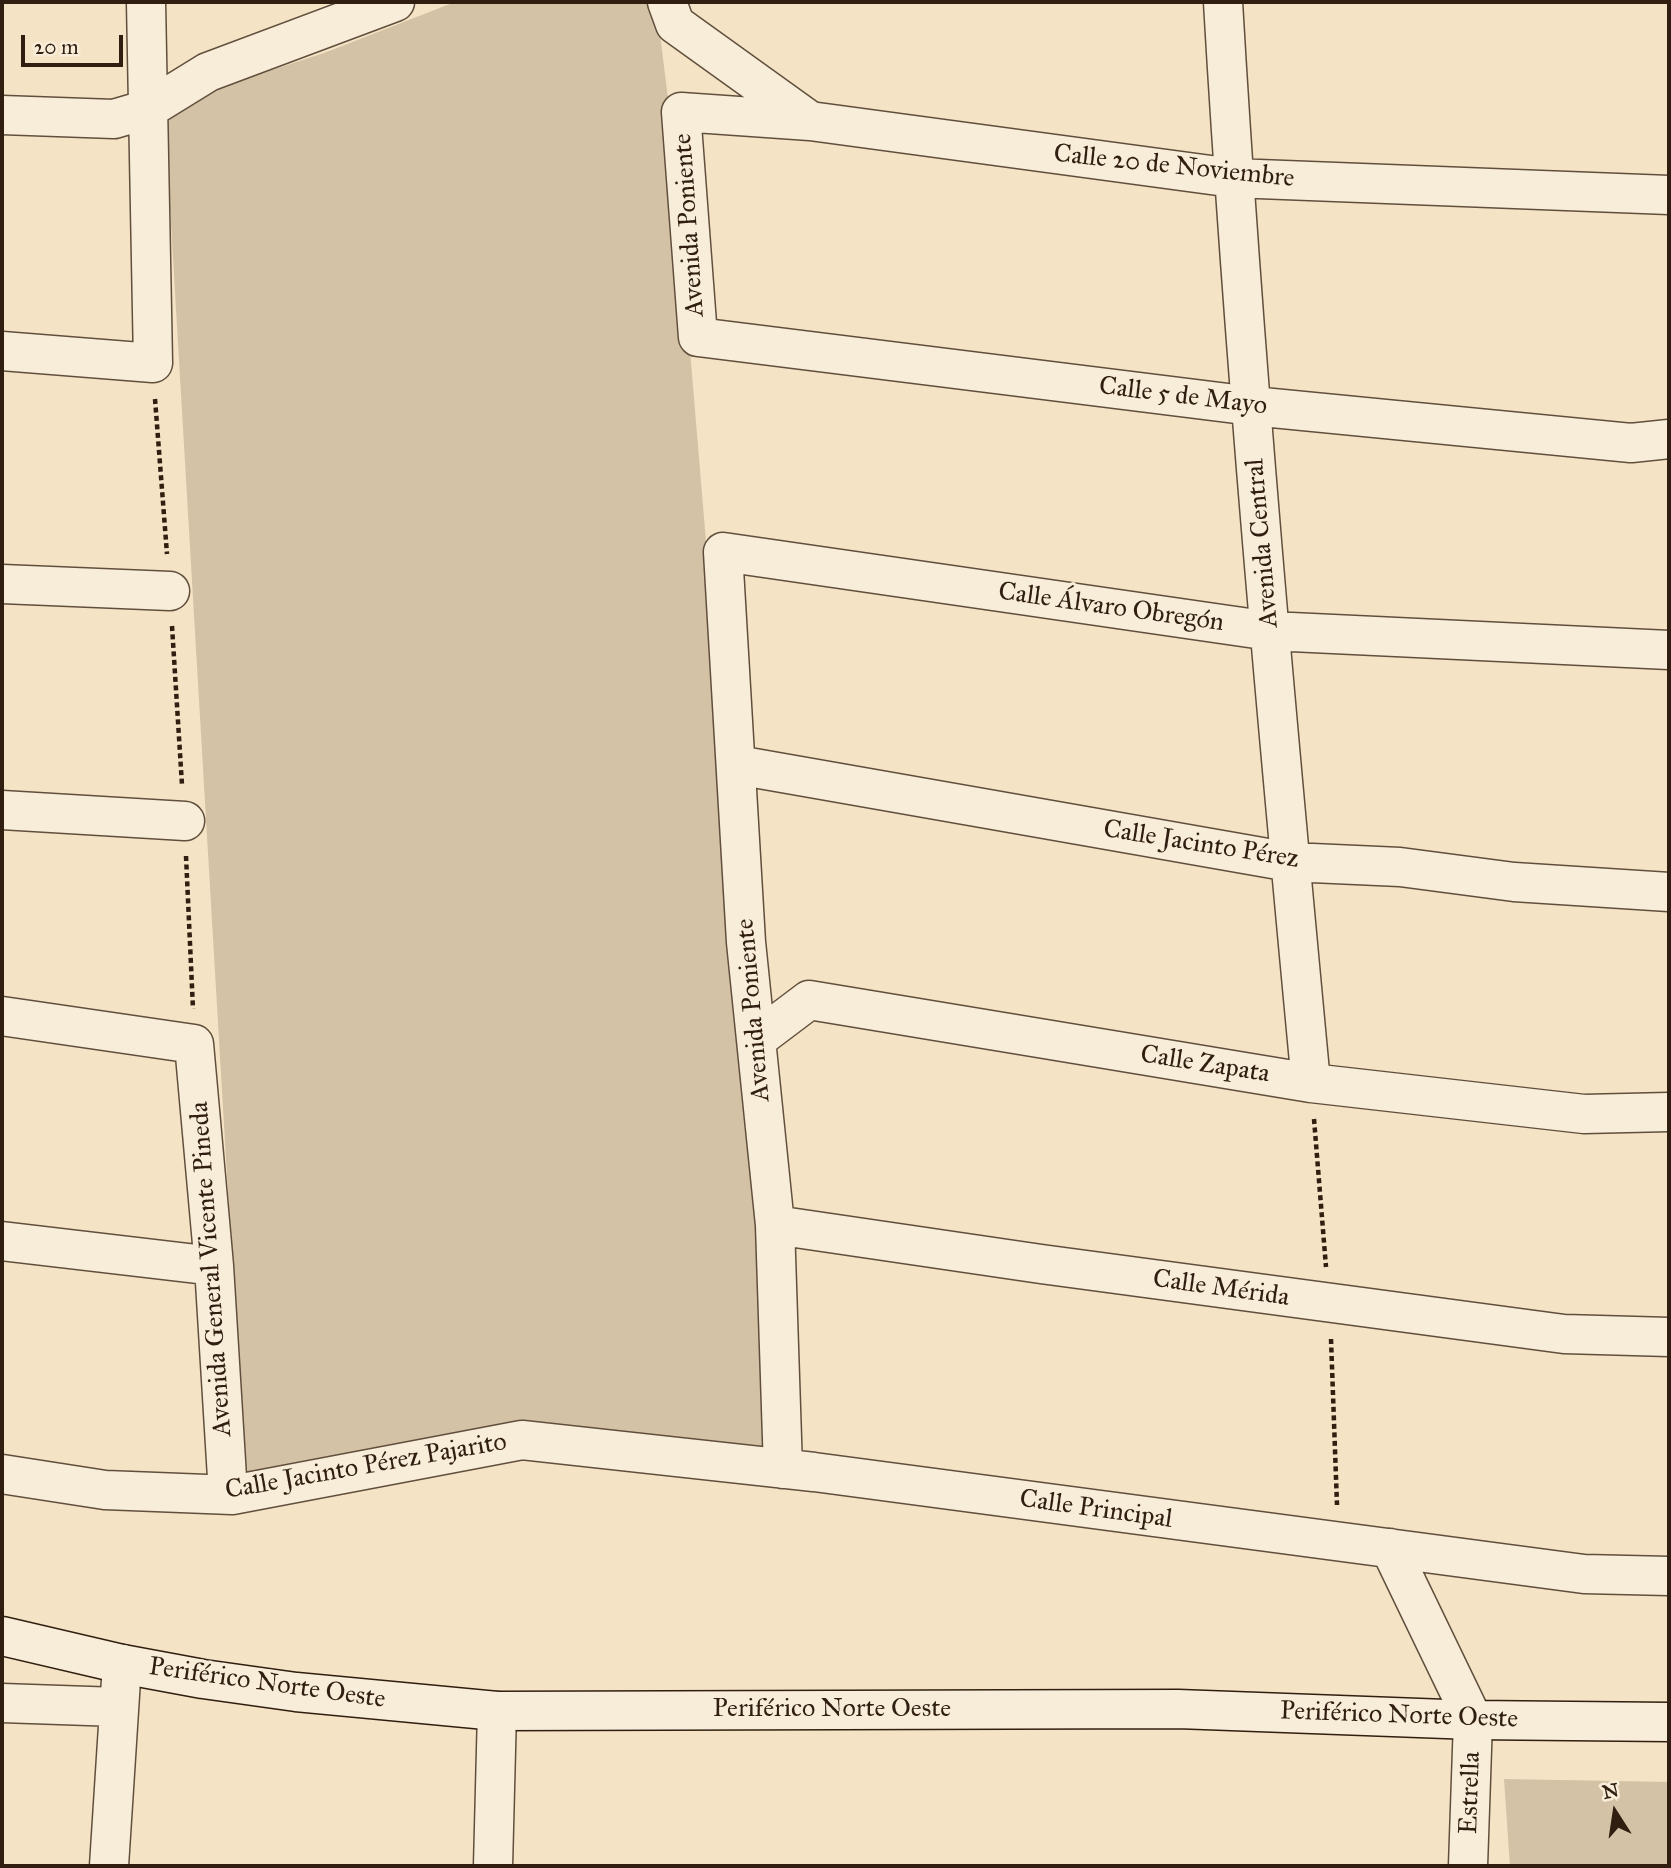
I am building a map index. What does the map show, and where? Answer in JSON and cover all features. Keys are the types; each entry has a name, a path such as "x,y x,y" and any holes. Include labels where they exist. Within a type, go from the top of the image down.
{"street":[{"path":"2,351 153,363 146,2"},
{"path":"2,115 114,119 148,109 208,72 395,2"},
{"path":"667,2 675,24 810,121"},
{"name":"Avenida Central","path":"1223,2 1233,178 1311,1083"},
{"name":"Calle 20 de Noviembre","path":"681,112 810,121 1233,178 1669,195"},
{"name":"Avenida Poniente","path":"681,112 698,337"},
{"name":"Calle 5 de Mayo","path":"698,337 1252,406 1631,443 1669,439"},
{"name":"Avenida Poniente","path":"723,552 746,942 775,1225 783,1469"},
{"name":"Calle Álvaro Obregón","path":"723,552 1270,631 1669,650"},
{"path":"2,584 170,591"},
{"name":"Calle Jacinto Pérez","path":"737,765 1290,862 1400,867 1514,882 1669,892"},
{"path":"2,810 185,821"},
{"name":"Calle Zapata","path":"756,1040 809,1000 1311,1083 1584,1114 1669,1112"},
{"name":"Avenida General Vicente Pineda","path":"2,1016 194,1044 214,1266 228,1494"},
{"name":"Calle Mérida","path":"775,1225 1041,1264 1564,1334 1669,1337"},
{"path":"2,1241 214,1266"},
{"name":"Calle Principal","path":"522,1440 783,1469 1584,1574 1669,1576"},
{"name":"Calle Jacinto Pérez Pajarito","path":"2,1474 105,1490 228,1494 522,1440"},
{"path":"1390,1548 1474,1720"},
{"name":"Periférico Norte Oeste","path":"2,1636 122,1664 296,1692 497,1711 1178,1709 1474,1720 1669,1722"},
{"path":"109,1866 122,1664"},
{"path":"2,1703 118,1707"},
{"path":"493,1866 497,1711"},
{"name":"Estrella","path":"1468,1866 1474,1720"}],"path":[{"path":"153,363 170,591"}],"shaded area":[{"path":"455,2 653,2 658,18 671,123 720,709 774,1456 539,1431 245,1482 164,105 324,53"},
{"path":"1504,1779 1669,1782 1669,1866 1510,1866"}]}
